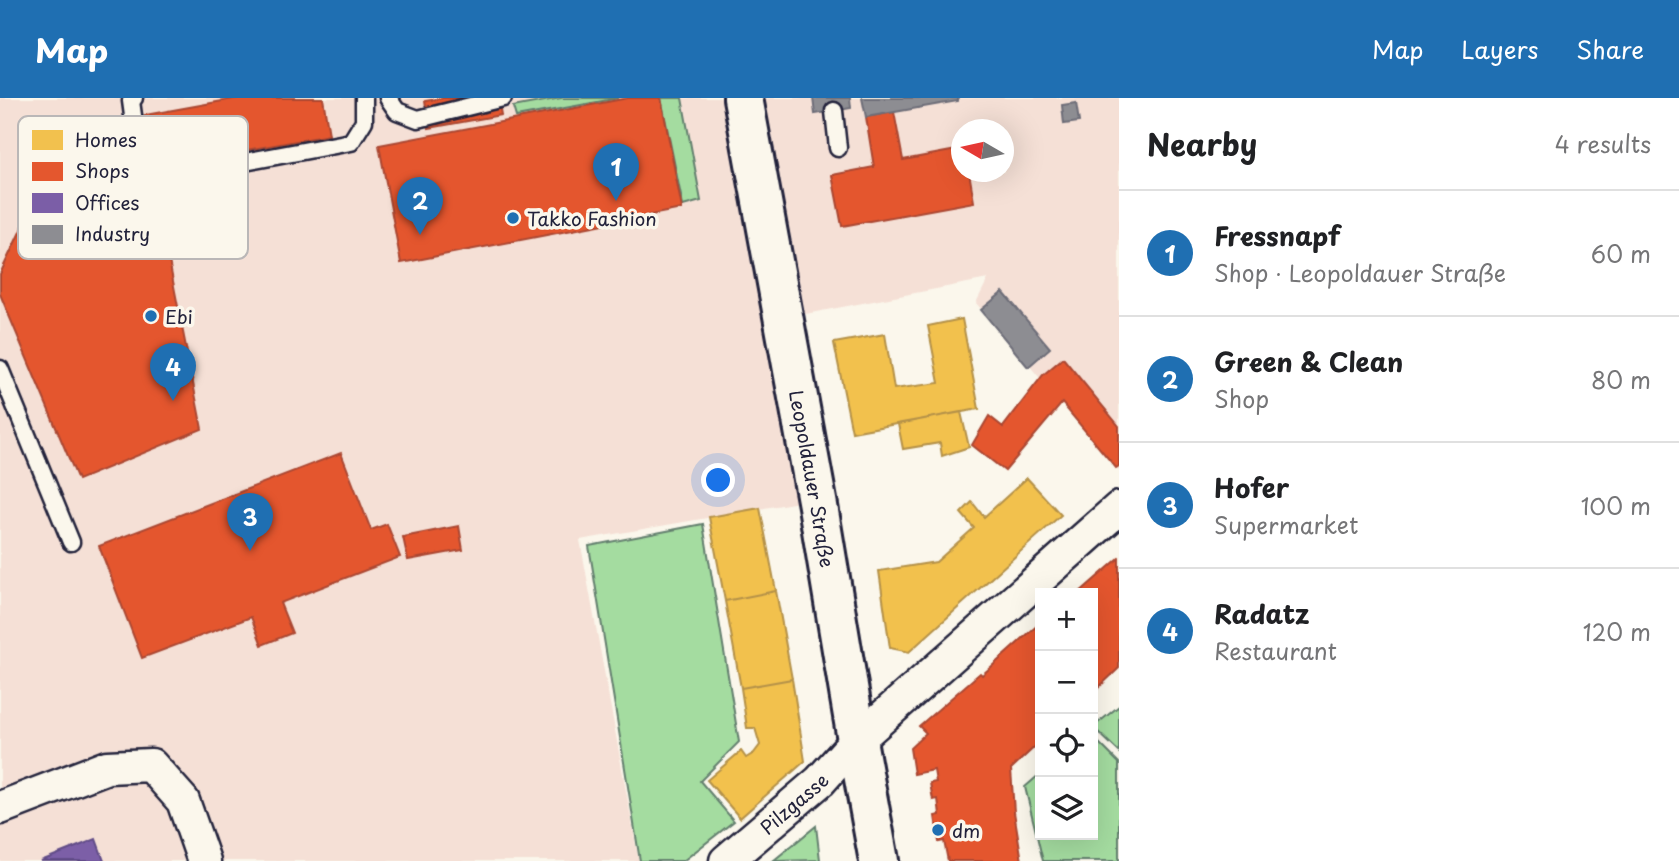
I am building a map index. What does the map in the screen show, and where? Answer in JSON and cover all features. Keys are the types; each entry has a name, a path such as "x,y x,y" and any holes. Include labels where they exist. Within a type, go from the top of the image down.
{"main road":[{"name":"Leopoldauer Straße","path":"743,98 818,506 879,861"}],"street":[{"name":"Pilzgasse","path":"726,861 820,781 857,740 1119,508"},
{"path":"0,808 107,767 151,765 183,801 204,861"}],"lane":[{"path":"133,116 131,101 134,98"},
{"path":"248,161 351,142 364,121 364,98"},
{"path":"387,98 397,111 418,119 503,98"},
{"path":"834,111 838,148"},
{"path":"0,369 71,542"}],"shaded area":[{"path":"0,98 738,98 811,500 580,540 639,861 0,861"},
{"path":"749,98 1119,98 1119,471 976,303 988,279 790,317"}],"green space":[{"path":"561,98 619,98 516,117 513,107"},
{"path":"661,98 682,98 701,201 683,206"},
{"path":"703,524 739,742 700,781 734,821 683,861 640,861 589,546"},
{"path":"1119,706 1119,752 1098,732 1098,723"},
{"path":"1098,742 1119,763 1119,861 1043,861 1038,840 1098,840"},
{"path":"1035,778 1035,828 1025,787"},
{"path":"816,826 820,860 773,861"}],"building: Homes":[{"path":"962,319 979,409 852,432 834,343 885,334 894,389 939,383 928,326"},
{"path":"961,412 969,447 942,456 940,443 903,449 898,424"},
{"path":"1027,478 1061,515 909,652 890,648 879,571 936,562 974,528 961,513 972,502 984,517"},
{"path":"760,508 776,591 725,601 709,517"},
{"path":"776,591 792,679 741,688 725,601"},
{"path":"792,679 805,761 740,818 707,780 741,751 746,758 760,745 755,728 747,728 741,688"}],"building: Shops":[{"path":"239,98 323,98 329,135 248,150 248,116 145,115"},
{"path":"443,98 498,98 501,115 429,128 425,101"},
{"path":"628,98 661,98 682,209 401,263 379,145"},
{"path":"894,112 903,160 951,151 951,182 971,182 974,202 842,226 832,175 874,167 866,117"},
{"path":"18,236 18,259 169,259 202,429 78,480 0,294 0,274"},
{"path":"1063,358 1119,426 1119,466 1116,468 1062,403 1005,471 972,445 989,416 1003,427 1043,375"},
{"path":"341,453 371,530 387,524 400,557 280,603 292,633 262,645 251,617 142,658 99,546"},
{"path":"459,526 463,550 408,560 403,537"},
{"path":"1119,558 1119,668 1098,688 1098,588 1085,588"},
{"path":"1035,627 1035,747 1011,769 1014,812 1022,861 948,861 944,841 939,842 935,816 940,815 938,799 933,800 930,783 936,782 934,770 914,774 910,748 926,733 919,726 980,673 982,675"}],"building: Offices":[{"path":"96,839 104,861 41,861"}],"building: Industry":[{"path":"813,98 850,98 851,108 815,114"},
{"path":"862,98 958,98 958,101 866,117"},
{"path":"1076,103 1079,122 1064,124 1062,105"},
{"path":"1003,292 1050,348 1028,367 981,310"}],"place":[{"name":"Fressnapf","path":"616,201"},
{"name":"Takko Fashion","path":"513,218"},
{"name":"Green & Clean","path":"420,235"},
{"name":"Ebi","path":"151,316"},
{"name":"Radatz","path":"173,401"},
{"name":"Hofer","path":"250,551"},
{"name":"dm","path":"938,830"}]}
